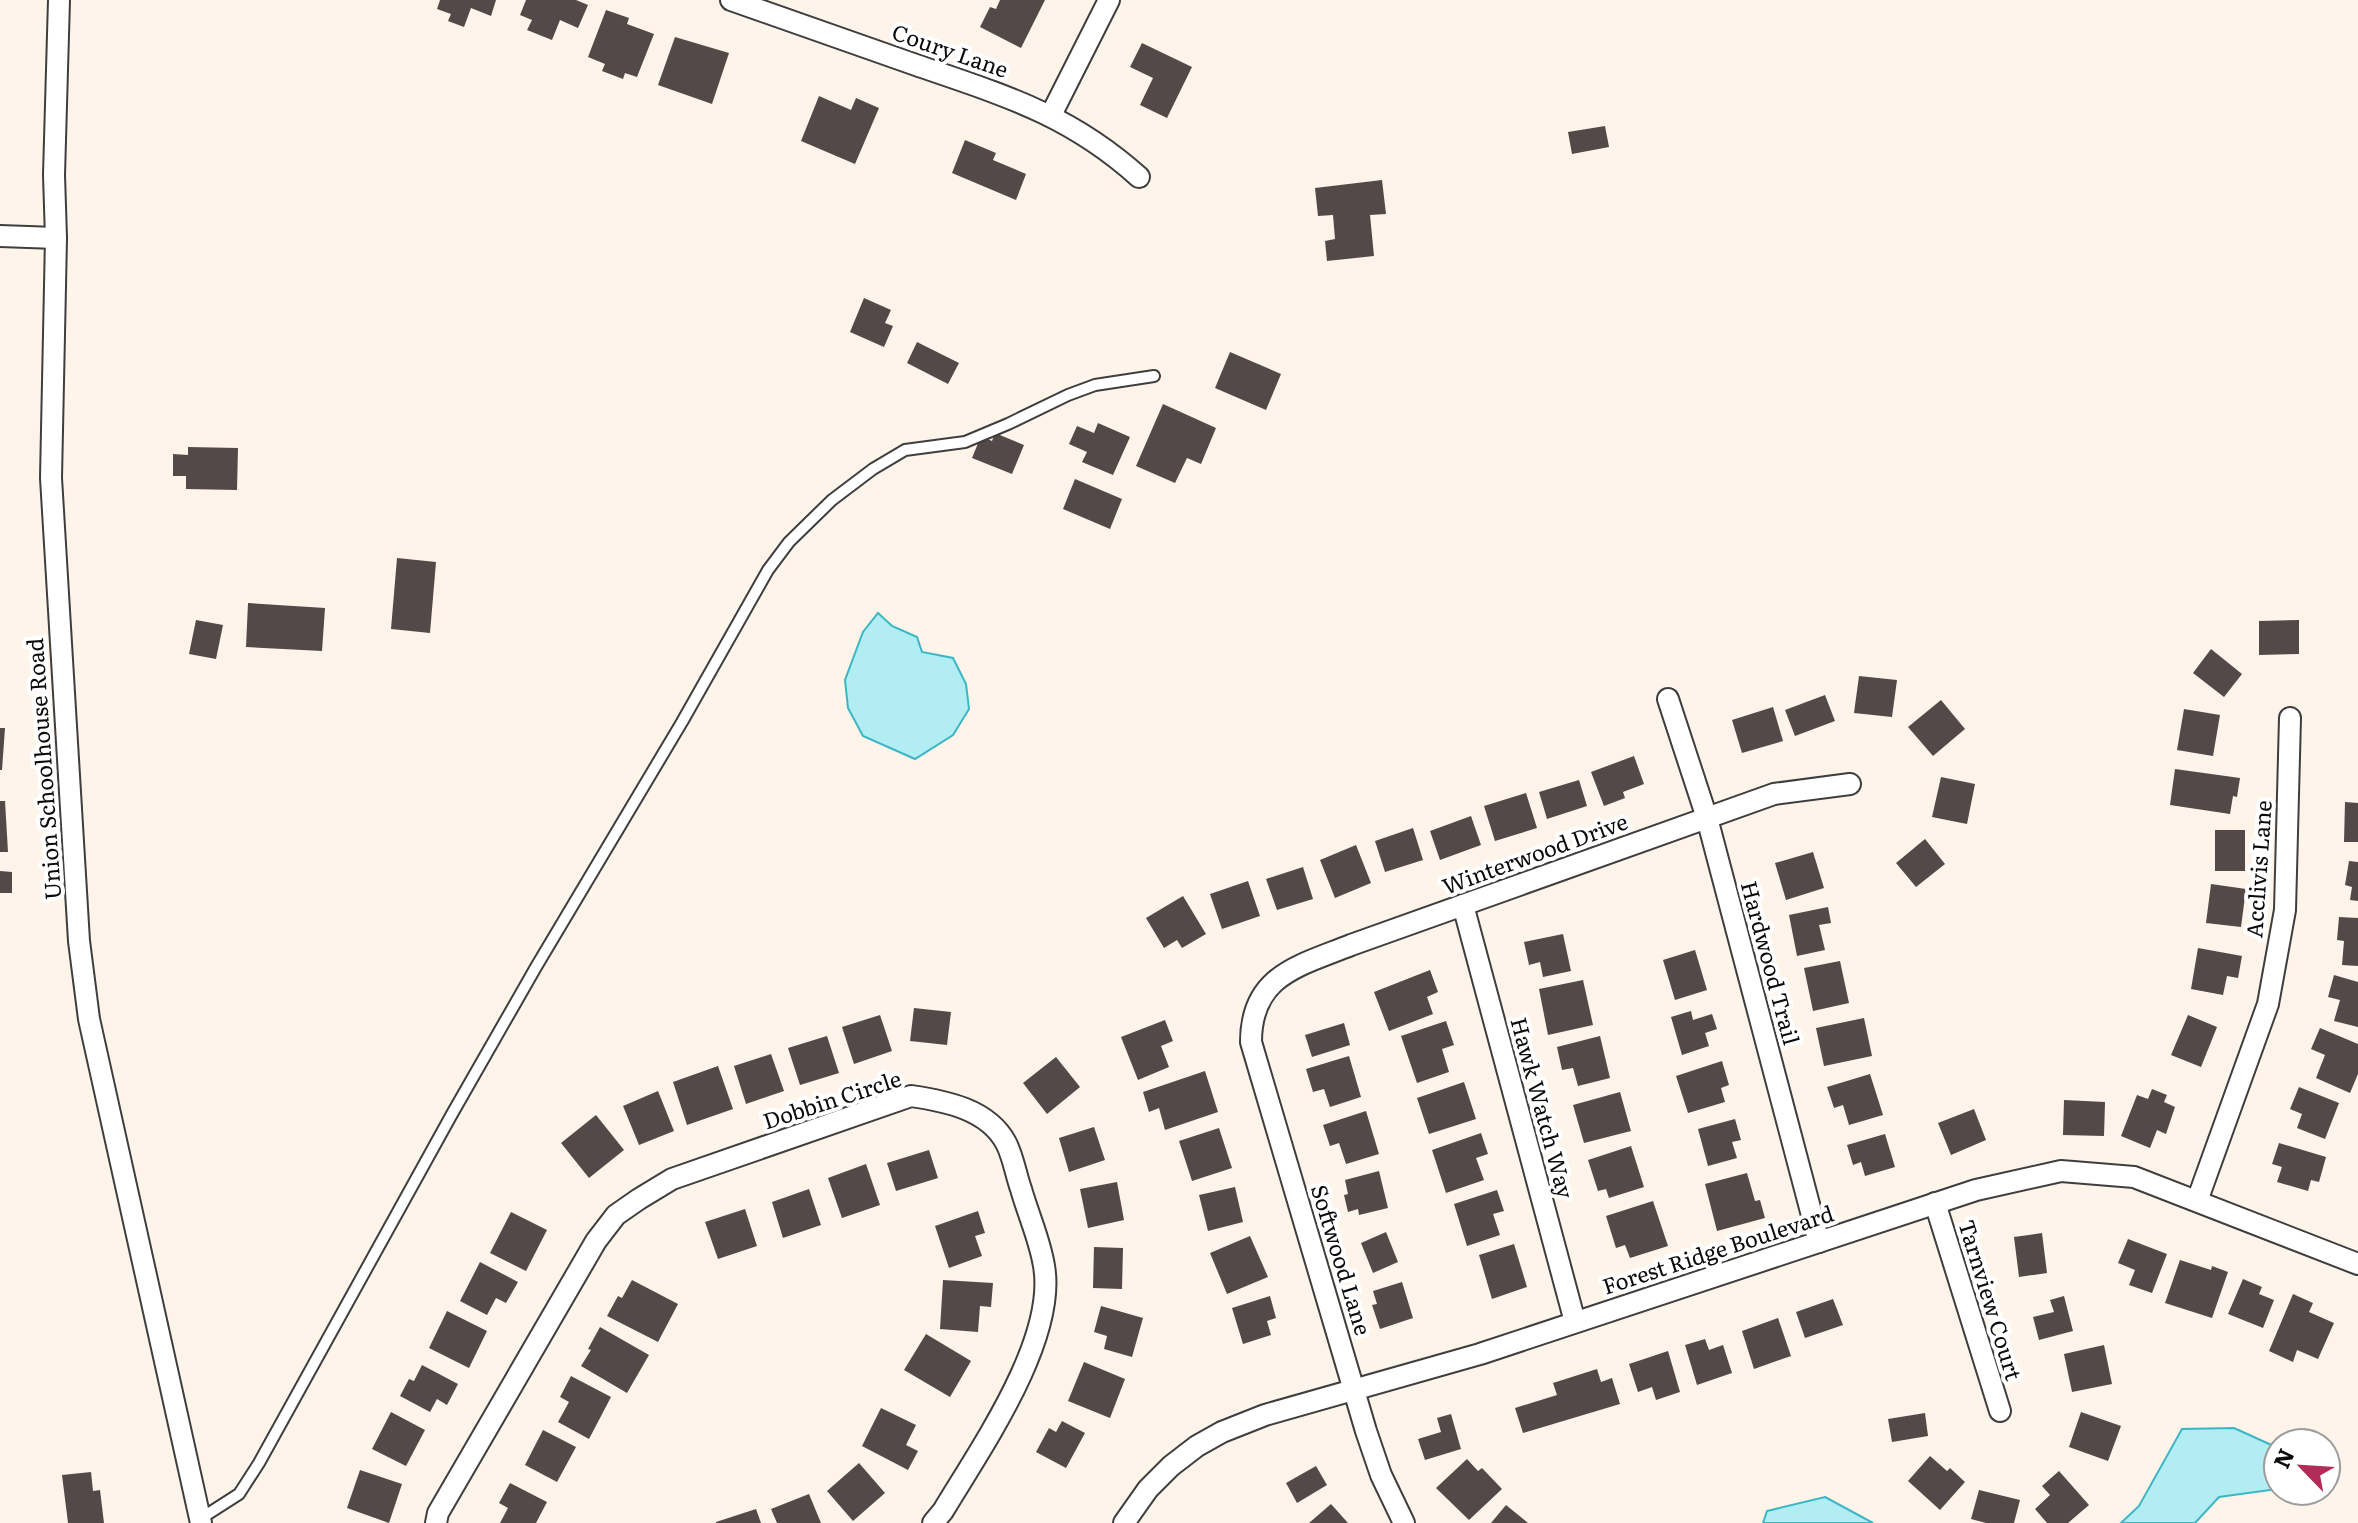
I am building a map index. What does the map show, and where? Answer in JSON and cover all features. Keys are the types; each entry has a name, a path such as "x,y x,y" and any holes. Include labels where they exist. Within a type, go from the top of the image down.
{"street":[{"name":"Union Schoolhouse Road","path":"59,0 51,478 79,941 89,1019 200,1521"},
{"name":"Coury Lane","path":"731,0 771,7 1026,103 1084,133 1139,177"},
{"path":"1051,115 1109,0"},
{"path":"0,236 56,238"},
{"name":"Hardwood Trail","path":"1668,699 1707,818 1819,1242"},
{"name":"Acclivis Lane","path":"2197,1201 2268,1004 2285,910 2290,718"},
{"name":"Winterwood Drive","path":"1256,1006 1271,983 1284,972 1351,945 1774,794 1850,784"},
{"name":"Hawk Watch Way","path":"1463,905 1575,1322"},
{"name":"Softwood Lane","path":"1256,1006 1251,1042 1366,1431 1381,1475 1404,1523"},
{"name":"Dobbin Circle","path":"436,1523 438,1513 596,1241 616,1215 672,1179 911,1096 942,1100 972,1112 993,1125 1007,1144 1045,1267 1043,1311 1033,1346 1016,1386 933,1523"},
{"name":"Forest Ridge Boulevard","path":"1124,1523 1148,1489 1197,1446 1265,1415 1480,1354 1976,1190 2061,1171 2134,1177 2358,1264"},
{"name":"Tarnview Court","path":"1935,1203 2000,1411"}],"lane":[{"path":"200,1521 239,1494 259,1463 536,967 682,722 768,570 789,542 832,500 873,469 905,450 965,442 1095,385 1154,376"}],"water":[{"path":"878,613 892,626 917,637 922,652 953,658 966,684 969,709 953,735 915,759 863,736 848,708 845,680 863,632"},
{"path":"2234,1428 2262,1441 2262,1491 2219,1497 2195,1523 2121,1523 2139,1506 2182,1429"},
{"path":"1825,1497 1873,1523 1763,1523 1767,1511"}],"building":[{"path":"440,0 496,0 491,16 471,8 464,27 448,21 451,14 437,9"},
{"path":"526,0 576,0 588,5 578,28 560,20 552,40 527,30 532,20 520,15"},
{"path":"1000,0 1045,0 1021,48 980,27 990,7 996,9"},
{"path":"606,10 629,18 627,24 654,34 637,77 625,73 623,79 602,71 605,64 588,57"},
{"path":"675,37 729,53 712,104 658,85"},
{"path":"1142,43 1192,67 1167,118 1140,105 1153,78 1130,67"},
{"path":"819,96 851,110 856,98 879,108 855,164 801,141"},
{"path":"1605,126 1609,147 1572,154 1568,132"},
{"path":"965,140 996,153 993,160 1026,174 1016,200 952,173"},
{"path":"1382,180 1386,214 1370,215 1374,256 1327,261 1325,241 1335,239 1333,215 1318,216 1315,188"},
{"path":"864,298 891,310 885,323 893,326 884,347 850,332"},
{"path":"917,342 959,363 948,384 907,363"},
{"path":"1230,352 1281,374 1266,410 1215,388"},
{"path":"1163,404 1216,428 1201,464 1187,458 1175,483 1136,466"},
{"path":"1098,423 1130,437 1113,475 1082,462 1087,452 1069,444 1077,426 1094,433"},
{"path":"995,433 1024,445 1012,474 972,458 981,436 992,441"},
{"path":"188,447 238,448 237,490 186,489 186,476 173,476 173,454 188,455"},
{"path":"1075,479 1122,499 1110,529 1063,509"},
{"path":"397,558 436,562 430,633 391,629"},
{"path":"248,603 325,608 322,651 246,647"},
{"path":"196,620 223,625 216,659 189,654"},
{"path":"2299,620 2299,654 2259,655 2259,621"},
{"path":"2211,649 2242,674 2224,697 2193,673"},
{"path":"1859,676 1897,680 1892,717 1854,713"},
{"path":"1825,695 1835,721 1795,736 1785,710"},
{"path":"1941,700 1965,729 1933,756 1908,727"},
{"path":"1773,707 1783,741 1742,753 1732,720"},
{"path":"2184,709 2220,715 2213,756 2177,750"},
{"path":"0,728 5,728 2,770 0,770"},
{"path":"1634,756 1644,784 1623,792 1625,798 1604,806 1591,772"},
{"path":"2175,769 2240,778 2230,814 2170,805"},
{"path":"1941,777 1975,784 1967,824 1932,817"},
{"path":"1579,780 1587,806 1547,819 1539,792"},
{"path":"1526,793 1537,828 1495,841 1484,806"},
{"path":"0,801 5,801 8,852 0,852"},
{"path":"2345,802 2358,803 2358,842 2344,842"},
{"path":"1471,816 1481,845 1440,860 1430,831"},
{"path":"1413,828 1423,860 1385,872 1375,841"},
{"path":"2215,830 2245,830 2245,871 2215,871"},
{"path":"1925,839 1945,864 1916,887 1896,863"},
{"path":"1356,845 1371,883 1335,898 1320,860"},
{"path":"1813,852 1824,888 1786,900 1775,863"},
{"path":"2349,861 2358,862 2358,901 2350,900 2352,887 2345,885"},
{"path":"1303,867 1313,899 1277,910 1266,879"},
{"path":"0,871 12,872 12,893 0,893"},
{"path":"1248,881 1260,916 1222,929 1210,894"},
{"path":"2211,884 2246,889 2241,927 2206,923"},
{"path":"1183,896 1206,934 1182,948 1177,940 1164,948 1146,918"},
{"path":"1828,907 1831,923 1819,925 1825,950 1797,956 1789,915"},
{"path":"2339,917 2358,918 2358,966 2342,965 2344,941 2337,940"},
{"path":"1563,934 1571,971 1543,977 1540,962 1529,965 1524,942"},
{"path":"2198,948 2242,956 2238,978 2227,976 2223,995 2191,989"},
{"path":"1695,950 1707,990 1675,1000 1663,960"},
{"path":"1840,961 1849,1003 1813,1011 1804,968"},
{"path":"1430,970 1438,992 1427,997 1433,1014 1389,1031 1374,992"},
{"path":"2334,975 2358,982 2358,1027 2334,1021 2340,1000 2328,997"},
{"path":"1583,980 1593,1025 1548,1035 1539,989"},
{"path":"914,1008 951,1012 947,1045 910,1041"},
{"path":"1691,1011 1693,1020 1712,1014 1717,1029 1705,1033 1709,1046 1682,1055 1671,1017"},
{"path":"880,1015 892,1051 854,1064 842,1027"},
{"path":"2188,1015 2217,1027 2201,1067 2171,1055"},
{"path":"1864,1018 1872,1056 1824,1066 1816,1028"},
{"path":"1165,1020 1173,1041 1161,1046 1169,1067 1138,1080 1121,1037"},
{"path":"1446,1021 1454,1045 1442,1049 1449,1072 1417,1083 1401,1036"},
{"path":"1344,1023 1350,1045 1312,1057 1305,1035"},
{"path":"2320,1028 2358,1044 2358,1074 2350,1093 2316,1078 2325,1055 2311,1049"},
{"path":"827,1036 839,1073 800,1085 788,1048"},
{"path":"1600,1036 1610,1078 1578,1086 1573,1068 1562,1070 1557,1047"},
{"path":"771,1054 784,1091 746,1104 734,1066"},
{"path":"1349,1056 1361,1097 1330,1107 1324,1089 1313,1092 1306,1069"},
{"path":"1056,1057 1080,1087 1047,1114 1023,1083"},
{"path":"1722,1061 1729,1085 1721,1088 1725,1102 1688,1113 1676,1076"},
{"path":"718,1066 733,1109 687,1125 673,1082"},
{"path":"1205,1071 1218,1112 1165,1130 1159,1108 1149,1112 1143,1092"},
{"path":"1870,1074 1883,1115 1849,1125 1843,1105 1834,1108 1827,1087"},
{"path":"1464,1082 1476,1119 1429,1134 1417,1098"},
{"path":"2299,1087 2339,1103 2325,1139 2297,1128 2302,1114 2290,1109"},
{"path":"2152,1089 2167,1095 2164,1102 2175,1107 2166,1134 2157,1130 2150,1148 2121,1136 2137,1095 2148,1099"},
{"path":"658,1091 674,1131 639,1145 623,1106"},
{"path":"1620,1092 1631,1131 1584,1143 1573,1105"},
{"path":"2064,1100 2105,1102 2104,1136 2063,1135"},
{"path":"1974,1109 1986,1140 1951,1155 1938,1123"},
{"path":"1366,1111 1379,1154 1346,1164 1339,1143 1330,1146 1323,1125"},
{"path":"596,1115 624,1150 589,1178 561,1143"},
{"path":"1735,1119 1741,1140 1732,1142 1737,1158 1708,1166 1698,1129"},
{"path":"1094,1127 1105,1160 1069,1172 1059,1138"},
{"path":"1219,1128 1232,1168 1192,1181 1179,1141"},
{"path":"1481,1133 1488,1154 1476,1158 1484,1180 1446,1193 1432,1150"},
{"path":"1885,1134 1895,1167 1865,1176 1861,1162 1853,1165 1847,1145"},
{"path":"2279,1143 2326,1157 2319,1182 2311,1180 2308,1191 2277,1182 2282,1167 2272,1164"},
{"path":"1631,1146 1644,1187 1609,1198 1606,1189 1598,1191 1588,1160"},
{"path":"929,1150 938,1178 896,1191 887,1163"},
{"path":"866,1164 880,1205 842,1218 828,1178"},
{"path":"1379,1171 1388,1208 1359,1215 1358,1209 1348,1212 1345,1180"},
{"path":"1747,1173 1755,1201 1760,1200 1765,1218 1717,1231 1705,1184"},
{"path":"1117,1182 1124,1220 1088,1228 1080,1189"},
{"path":"1235,1187 1243,1222 1208,1231 1199,1195"},
{"path":"809,1189 821,1225 783,1238 772,1202"},
{"path":"1497,1190 1504,1211 1493,1214 1500,1235 1467,1246 1454,1204"},
{"path":"1653,1201 1668,1246 1630,1258 1625,1245 1616,1248 1606,1216"},
{"path":"745,1209 757,1246 718,1259 705,1222"},
{"path":"978,1211 985,1233 975,1236 982,1256 949,1268 935,1226"},
{"path":"511,1212 547,1230 526,1271 490,1253"},
{"path":"1386,1232 1398,1262 1373,1273 1361,1243"},
{"path":"2042,1233 2047,1273 2019,1277 2014,1237"},
{"path":"1250,1236 1268,1277 1227,1294 1210,1253"},
{"path":"2128,1239 2167,1254 2152,1293 2129,1285 2135,1270 2118,1263"},
{"path":"1514,1244 1527,1287 1492,1299 1479,1255"},
{"path":"1094,1247 1123,1248 1122,1289 1093,1288"},
{"path":"2180,1260 2228,1272 2212,1318 2165,1303"},
{"path":"480,1262 518,1282 506,1303 496,1298 487,1315 460,1301"},
{"path":"2243,1279 2262,1287 2259,1294 2274,1300 2263,1328 2228,1314"},
{"path":"632,1280 678,1304 658,1342 607,1316"},
{"path":"943,1280 993,1283 991,1307 980,1306 978,1332 940,1329"},
{"path":"1402,1282 1413,1318 1380,1329 1372,1305 1377,1304 1373,1291"},
{"path":"2293,1294 2313,1303 2309,1312 2334,1323 2318,1359 2297,1350 2293,1362 2269,1351"},
{"path":"1270,1296 1276,1318 1267,1321 1271,1335 1243,1344 1232,1308"},
{"path":"2064,1296 2073,1331 2039,1340 2033,1317 2054,1312 2050,1300"},
{"path":"1833,1299 1843,1325 1805,1338 1796,1312"},
{"path":"1101,1306 1143,1318 1132,1357 1104,1349 1107,1336 1094,1332"},
{"path":"447,1311 487,1331 469,1368 429,1348"},
{"path":"1778,1318 1791,1356 1754,1369 1742,1331"},
{"path":"600,1327 649,1355 627,1393 581,1366"},
{"path":"926,1334 971,1361 950,1397 904,1370"},
{"path":"1705,1339 1709,1350 1723,1345 1732,1373 1697,1385 1685,1345"},
{"path":"2104,1345 2112,1384 2072,1392 2064,1354"},
{"path":"1668,1351 1680,1392 1656,1400 1652,1387 1638,1392 1629,1364"},
{"path":"1084,1362 1125,1379 1110,1418 1068,1401"},
{"path":"422,1365 458,1384 447,1405 437,1399 430,1412 400,1396 409,1379 414,1381"},
{"path":"1597,1369 1601,1382 1612,1378 1620,1404 1523,1433 1515,1408 1557,1395 1553,1383"},
{"path":"571,1376 611,1397 589,1439 558,1422 569,1402 560,1397"},
{"path":"881,1408 916,1425 906,1445 918,1451 908,1470 862,1446"},
{"path":"391,1412 425,1430 406,1466 372,1449"},
{"path":"2081,1412 2121,1426 2108,1461 2069,1447"},
{"path":"1925,1413 1928,1436 1892,1442 1888,1419"},
{"path":"1451,1414 1461,1449 1425,1460 1418,1439 1441,1432 1437,1418"},
{"path":"1062,1421 1085,1433 1066,1468 1036,1452 1049,1428 1056,1432"},
{"path":"543,1430 576,1447 557,1482 525,1465"},
{"path":"1930,1456 1965,1482 1940,1510 1908,1481"},
{"path":"1467,1459 1478,1471 1482,1468 1502,1489 1469,1520 1436,1488"},
{"path":"859,1463 885,1493 853,1521 827,1491"},
{"path":"1316,1466 1327,1485 1297,1503 1286,1483"},
{"path":"360,1470 402,1484 389,1523 347,1508"},
{"path":"2059,1471 2089,1505 2068,1523 2047,1523 2035,1509 2050,1495 2042,1486"},
{"path":"91,1472 93,1491 100,1490 104,1523 68,1523 62,1475"},
{"path":"510,1483 547,1502 536,1523 500,1523 508,1508 499,1503"},
{"path":"1979,1490 2020,1500 2014,1523 1986,1523 1971,1519"},
{"path":"809,1494 821,1523 777,1523 771,1509"},
{"path":"1331,1504 1348,1523 1309,1523"},
{"path":"1506,1505 1528,1523 1491,1523"},
{"path":"756,1509 761,1523 716,1523 716,1522"}]}
